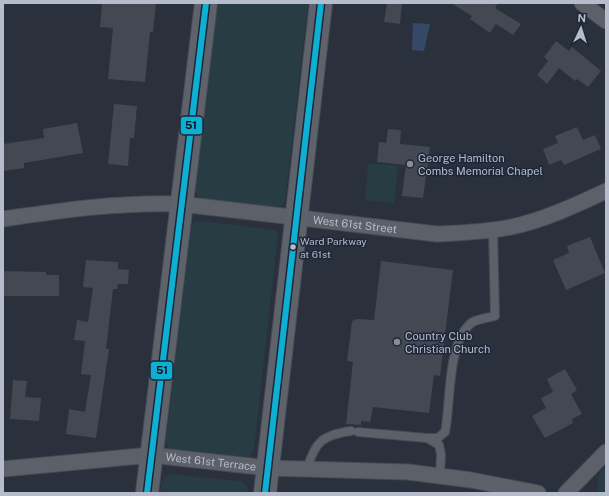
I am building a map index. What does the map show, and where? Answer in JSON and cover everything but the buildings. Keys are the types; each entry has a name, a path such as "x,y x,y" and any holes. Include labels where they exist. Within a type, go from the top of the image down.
{"main road":[{"path":"147,493 206,3"},
{"path":"264,493 321,3"}],"street":[{"path":"582,3 606,20"},
{"name":"West 61st Street","path":"3,219 87,206 150,202 181,204 437,234 469,233 512,227 568,209 606,191"},
{"path":"566,493 606,452"},
{"name":"West 61st Terrace","path":"3,469 151,455 268,468 408,472 471,480 538,493"}],"lane":[{"path":"307,469 312,451 324,439 336,433 355,432 438,438 445,432 455,353 463,334 470,324 495,316 493,230"},
{"path":"427,438 439,445 442,454 440,476"}],"green space":[{"path":"216,3 308,3 285,201 282,206 276,208 203,199 197,196 195,188"},
{"path":"368,163 398,166 394,203 365,200"},
{"path":"200,221 275,230 278,233 254,449 251,455 247,457 172,450 168,446 166,440 191,230 193,223"},
{"path":"606,465 606,493 597,493 599,475"},
{"path":"169,474 242,482 247,488 248,493 160,493 163,478"}],"water":[{"path":"413,23 430,24 424,51 412,50"}],"transit line":[{"name":"51","path":"147,493 206,3"},
{"name":"51","path":"265,493 321,3"}],"place":[{"name":"George Hamilton Combs Memorial Chapel","path":"410,164"},
{"name":"Ward Parkway at 61st","path":"293,247"},
{"name":"Country Club Christian Church","path":"397,342"}]}
